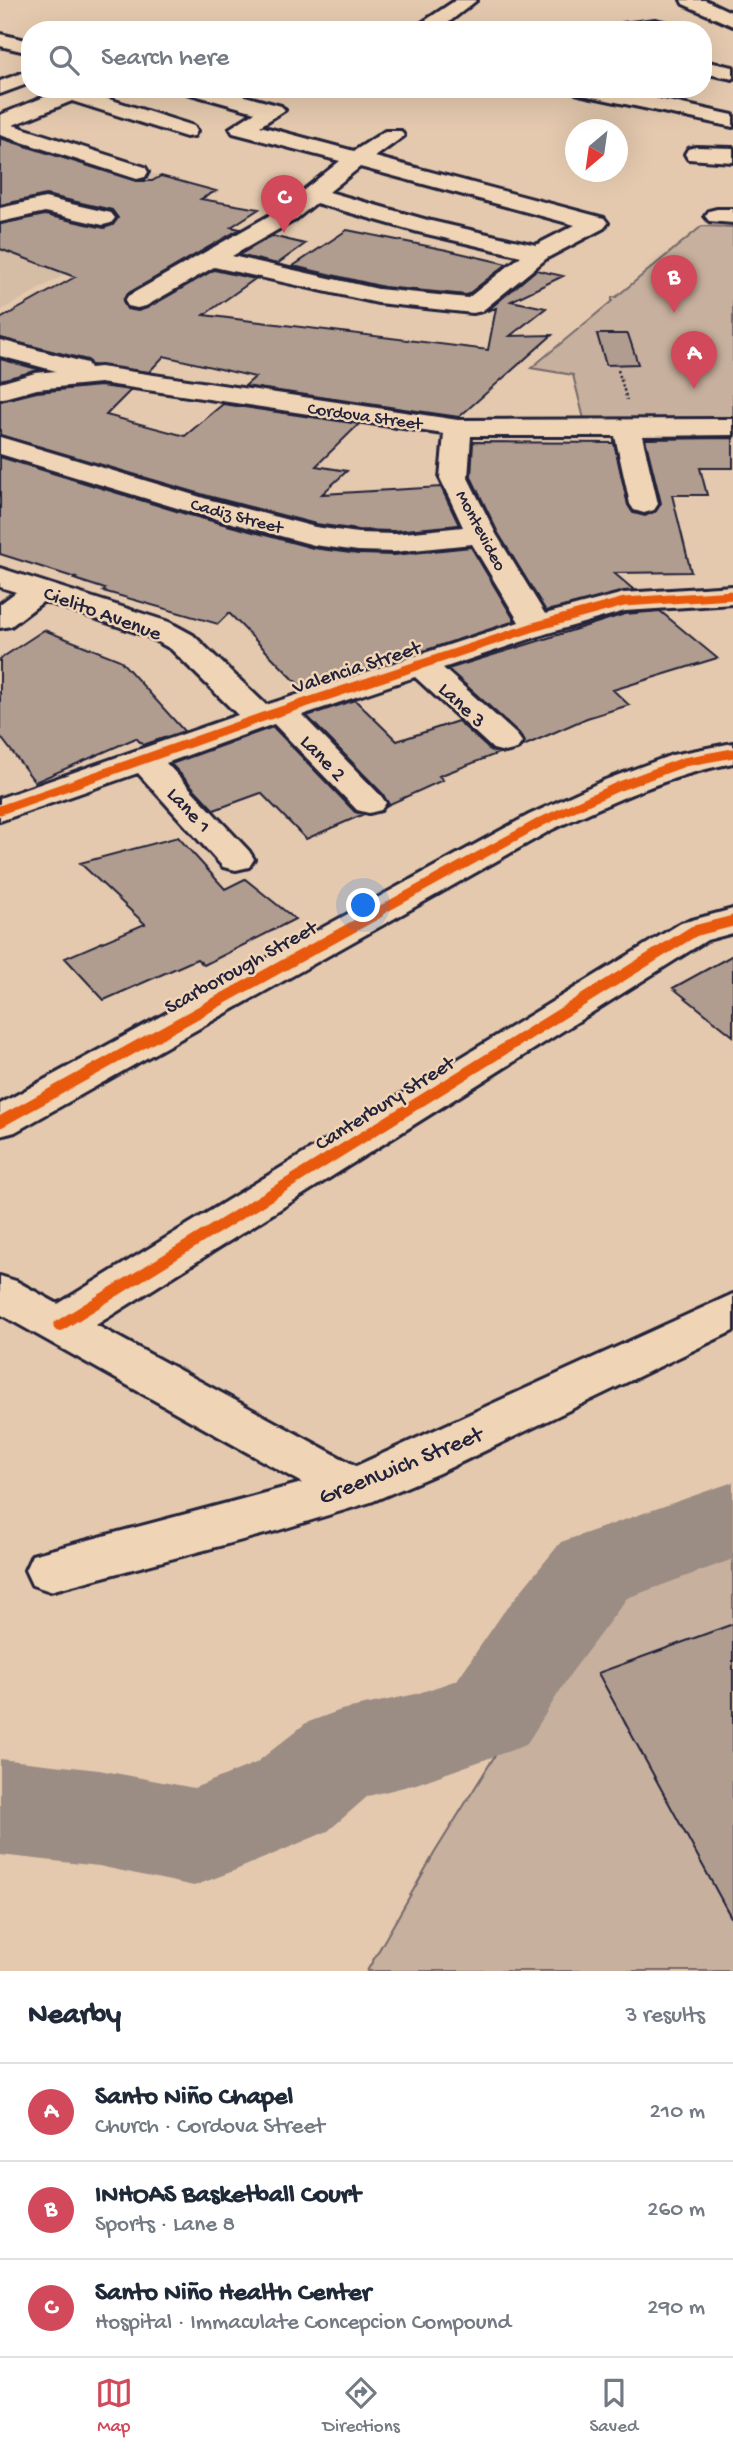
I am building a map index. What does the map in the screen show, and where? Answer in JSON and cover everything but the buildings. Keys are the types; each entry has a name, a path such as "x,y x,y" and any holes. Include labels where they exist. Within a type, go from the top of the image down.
{"street":[{"path":"439,21 468,0"},
{"path":"690,0 733,20"},
{"path":"0,40 21,47"},
{"path":"10,60 21,54"},
{"path":"712,69 733,73"},
{"path":"0,88 21,80"},
{"path":"0,125 63,98"},
{"path":"94,98 186,131"},
{"path":"211,259 378,296 473,306 539,253 596,223 241,128 274,110 228,98"},
{"path":"625,98 733,121"},
{"path":"706,98 733,104"},
{"path":"0,125 137,172"},
{"path":"137,301 286,215 355,160 393,135"},
{"path":"696,154 733,155"},
{"path":"311,194 426,228 539,253"},
{"path":"0,215 45,205 103,218"},
{"path":"0,348 100,375"},
{"name":"Cordova Street","path":"0,391 35,382 100,375 458,428 733,427"},
{"name":"Montevideo","path":"458,428 454,478 481,534 537,626"},
{"path":"627,428 644,504"},
{"name":"Cadiz Street","path":"0,445 197,505 314,536 358,542 394,543 481,534"},
{"name":"Cielito Avenue","path":"0,577 158,629 182,642 270,714"},
{"path":"0,619 41,589"},
{"name":"Valencia Street","path":"0,810 270,714 537,626 624,602 733,595"},
{"name":"Lane 3","path":"421,665 505,742"},
{"name":"Lane 2","path":"270,714 369,803"},
{"name":"Scarborough Street","path":"0,1122 541,822 617,787 684,762 733,753"},
{"name":"Lane 1","path":"144,759 236,859"},
{"name":"Canterbury Street","path":"59,1326 694,932 733,921"},
{"path":"0,1293 354,1488"},
{"name":"Greenwich Street","path":"50,1570 354,1488 434,1454 733,1311"}],"shaded area":[{"path":"0,125 211,192 0,311"},
{"path":"702,226 733,227 733,424 585,423 573,375 531,368 612,301 612,297 616,297"},
{"path":"733,1554 733,1971 367,1971 435,1852 598,1590"}],"waterway":[{"path":"0,1807 99,1818 194,1837 292,1797 341,1756 416,1739 491,1713 537,1643 594,1570 733,1520"}],"cycle path":[{"path":"0,810 260,718 537,626 624,602 733,595"},
{"path":"0,1122 541,822 617,787 684,762 733,753"},
{"path":"59,1326 694,931 733,921"}],"place":[{"name":"Santo Niño Health Center","path":"284,233"},
{"name":"INHOAS Basketball Court","path":"674,313"},
{"name":"Santo Niño Chapel","path":"694,389"}]}
